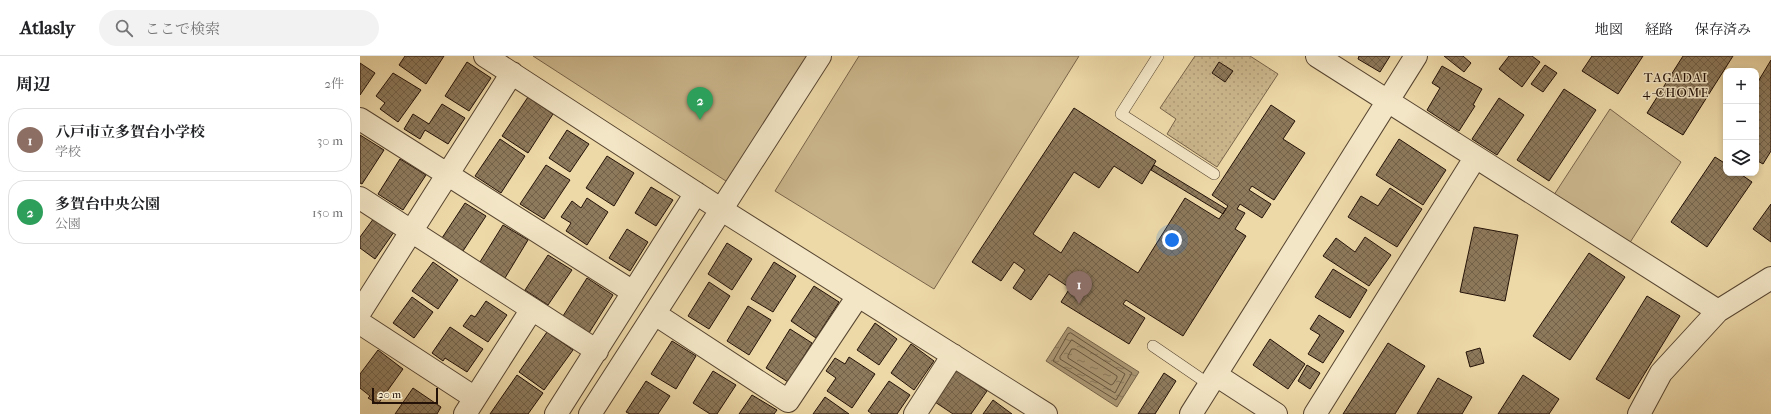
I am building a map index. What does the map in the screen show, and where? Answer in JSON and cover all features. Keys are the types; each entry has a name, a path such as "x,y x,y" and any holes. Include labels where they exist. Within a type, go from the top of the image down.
{"street":[{"path":"485,56 722,210 1046,414"},
{"path":"696,193 561,407 589,414 655,314 820,56"},
{"path":"1316,56 1718,311"},
{"path":"1191,414 1416,56"},
{"path":"360,312 512,73"},
{"path":"360,119 633,292"},
{"path":"1315,414 1475,158"},
{"path":"360,198 597,350"},
{"path":"1639,414 1662,373 1718,311 1771,278"},
{"path":"655,314 788,401 858,296"},
{"path":"360,323 470,406 532,309"},
{"path":"915,414 953,355"},
{"path":"1213,380 1276,414"}],"lane":[{"path":"1158,56 1121,114 1214,174"},
{"path":"1153,346 1213,380"}],"shaded area":[{"path":"533,56 810,56 729,183"},
{"path":"859,56 1079,56 934,289 775,191"},
{"path":"1195,56 1250,56 1278,74 1217,167 1167,134 1176,119 1160,108"},
{"path":"1610,109 1681,162 1624,252 1548,204"}],"water":[{"path":"1068,327 1139,372 1117,407 1046,361"}],"building":[{"path":"405,56 444,56 426,84 399,65"},
{"path":"1359,56 1390,56 1380,72 1358,59"},
{"path":"1444,56 1463,56 1471,63 1464,72"},
{"path":"1509,56 1532,56 1540,62 1522,87 1499,69"},
{"path":"1592,56 1643,56 1618,94 1582,71"},
{"path":"1683,56 1733,56 1725,68 1723,68 1723,72 1683,135 1647,113"},
{"path":"1771,60 1771,151 1763,164 1759,162 1759,80"},
{"path":"467,62 491,78 469,111 445,96"},
{"path":"1219,62 1233,71 1225,82 1212,73"},
{"path":"360,63 375,73 360,95"},
{"path":"1545,65 1557,73 1543,92 1531,84"},
{"path":"1442,66 1482,89 1473,105 1475,106 1459,131 1427,110 1440,88 1432,83"},
{"path":"393,73 421,90 398,122 380,109 385,103 376,96"},
{"path":"1564,89 1596,110 1549,181 1517,160"},
{"path":"528,97 553,114 528,153 502,136"},
{"path":"1499,98 1524,115 1497,155 1472,139"},
{"path":"442,104 465,118 448,144 425,130 420,139 404,129 413,114 429,124"},
{"path":"1271,105 1295,121 1283,139 1305,153 1274,200 1252,186 1249,190 1271,204 1262,218 1240,204 1237,209 1245,213 1235,229 1246,236 1183,336 1126,300 1123,304 1145,318 1129,344 1061,302 1070,288 1049,274 1031,300 1013,288 1025,270 1014,262 1001,281 972,262 1074,108 1156,161 1142,184 1114,166 1099,188 1074,172 1033,234 1061,253 1074,232 1138,273 1185,198 1219,219 1228,206 1212,195"},
{"path":"567,130 589,144 570,172 549,158"},
{"path":"360,135 384,150 362,184 360,183"},
{"path":"500,139 525,156 501,193 475,176"},
{"path":"1399,139 1446,170 1423,205 1376,175"},
{"path":"607,156 634,173 614,206 586,188"},
{"path":"1715,157 1723,162 1723,176 1743,176 1752,182 1707,247 1671,222"},
{"path":"400,159 426,175 403,210 378,194"},
{"path":"546,165 570,180 544,219 520,204"},
{"path":"1154,165 1226,209 1223,214 1151,170"},
{"path":"651,187 673,200 656,226 635,213"},
{"path":"1390,188 1422,209 1397,247 1348,217 1361,196 1378,206"},
{"path":"587,198 608,212 587,245 566,231 571,223 561,217 572,201 581,208"},
{"path":"465,203 486,216 463,251 442,238"},
{"path":"1771,204 1771,242 1753,229"},
{"path":"374,218 394,232 375,259 360,248 360,237"},
{"path":"503,225 528,240 505,278 480,262"},
{"path":"1474,227 1518,235 1505,301 1460,292"},
{"path":"627,229 648,242 630,271 609,258"},
{"path":"1365,237 1391,255 1369,286 1323,256 1336,238 1355,252"},
{"path":"727,243 752,259 732,290 708,274"},
{"path":"1589,253 1625,277 1570,360 1533,336"},
{"path":"548,255 572,270 548,305 525,290"},
{"path":"433,262 458,280 438,309 412,291"},
{"path":"774,262 796,276 773,312 751,299"},
{"path":"1333,269 1367,290 1350,318 1315,297"},
{"path":"587,278 613,295 589,333 563,316"},
{"path":"709,282 730,296 709,329 688,316"},
{"path":"814,286 839,302 816,338 791,321"},
{"path":"1647,296 1680,316 1629,399 1596,379"},
{"path":"412,297 433,312 414,338 393,323"},
{"path":"486,301 507,315 488,342 463,326 471,315 475,317"},
{"path":"748,306 771,320 749,355 727,341"},
{"path":"1319,315 1344,331 1323,363 1308,354 1320,335 1310,329"},
{"path":"875,323 897,339 879,365 857,350"},
{"path":"450,327 483,349 467,372 445,358 443,361 432,353"},
{"path":"790,329 812,343 788,382 766,368"},
{"path":"547,332 573,350 544,390 519,372"},
{"path":"1270,339 1305,364 1288,389 1253,365"},
{"path":"672,341 696,356 676,389 651,374"},
{"path":"1388,343 1425,366 1395,414 1343,414"},
{"path":"911,344 934,361 914,390 891,373"},
{"path":"1480,348 1484,363 1470,367 1466,352"},
{"path":"378,350 403,369 378,404 368,398 370,396 360,388 360,374"},
{"path":"849,357 875,374 852,408 827,391 836,378 826,371 835,358 845,364"},
{"path":"1307,365 1320,373 1310,389 1298,381"},
{"path":"956,370 987,391 971,414 953,414 935,402"},
{"path":"713,371 736,385 717,414 710,414 693,403"},
{"path":"1164,373 1176,381 1155,414 1138,414"},
{"path":"517,375 543,393 528,414 490,414"},
{"path":"1523,375 1559,399 1549,414 1498,414"},
{"path":"1438,378 1472,397 1462,414 1417,414"},
{"path":"646,381 670,396 658,414 630,414 626,412"},
{"path":"889,381 910,395 897,414 872,414 868,411"},
{"path":"413,388 441,407 437,414 395,414"},
{"path":"752,395 777,410 774,414 739,414"},
{"path":"825,397 849,414 813,414"},
{"path":"993,400 1012,414 983,414"}],"place":[{"name":"多賀台中央公園","path":"700,120"},
{"name":"八戸市立多賀台小学校","path":"1079,304"}],"district":[{"name":"TAGADAI 4-CHOME","path":"1676,84"}]}
